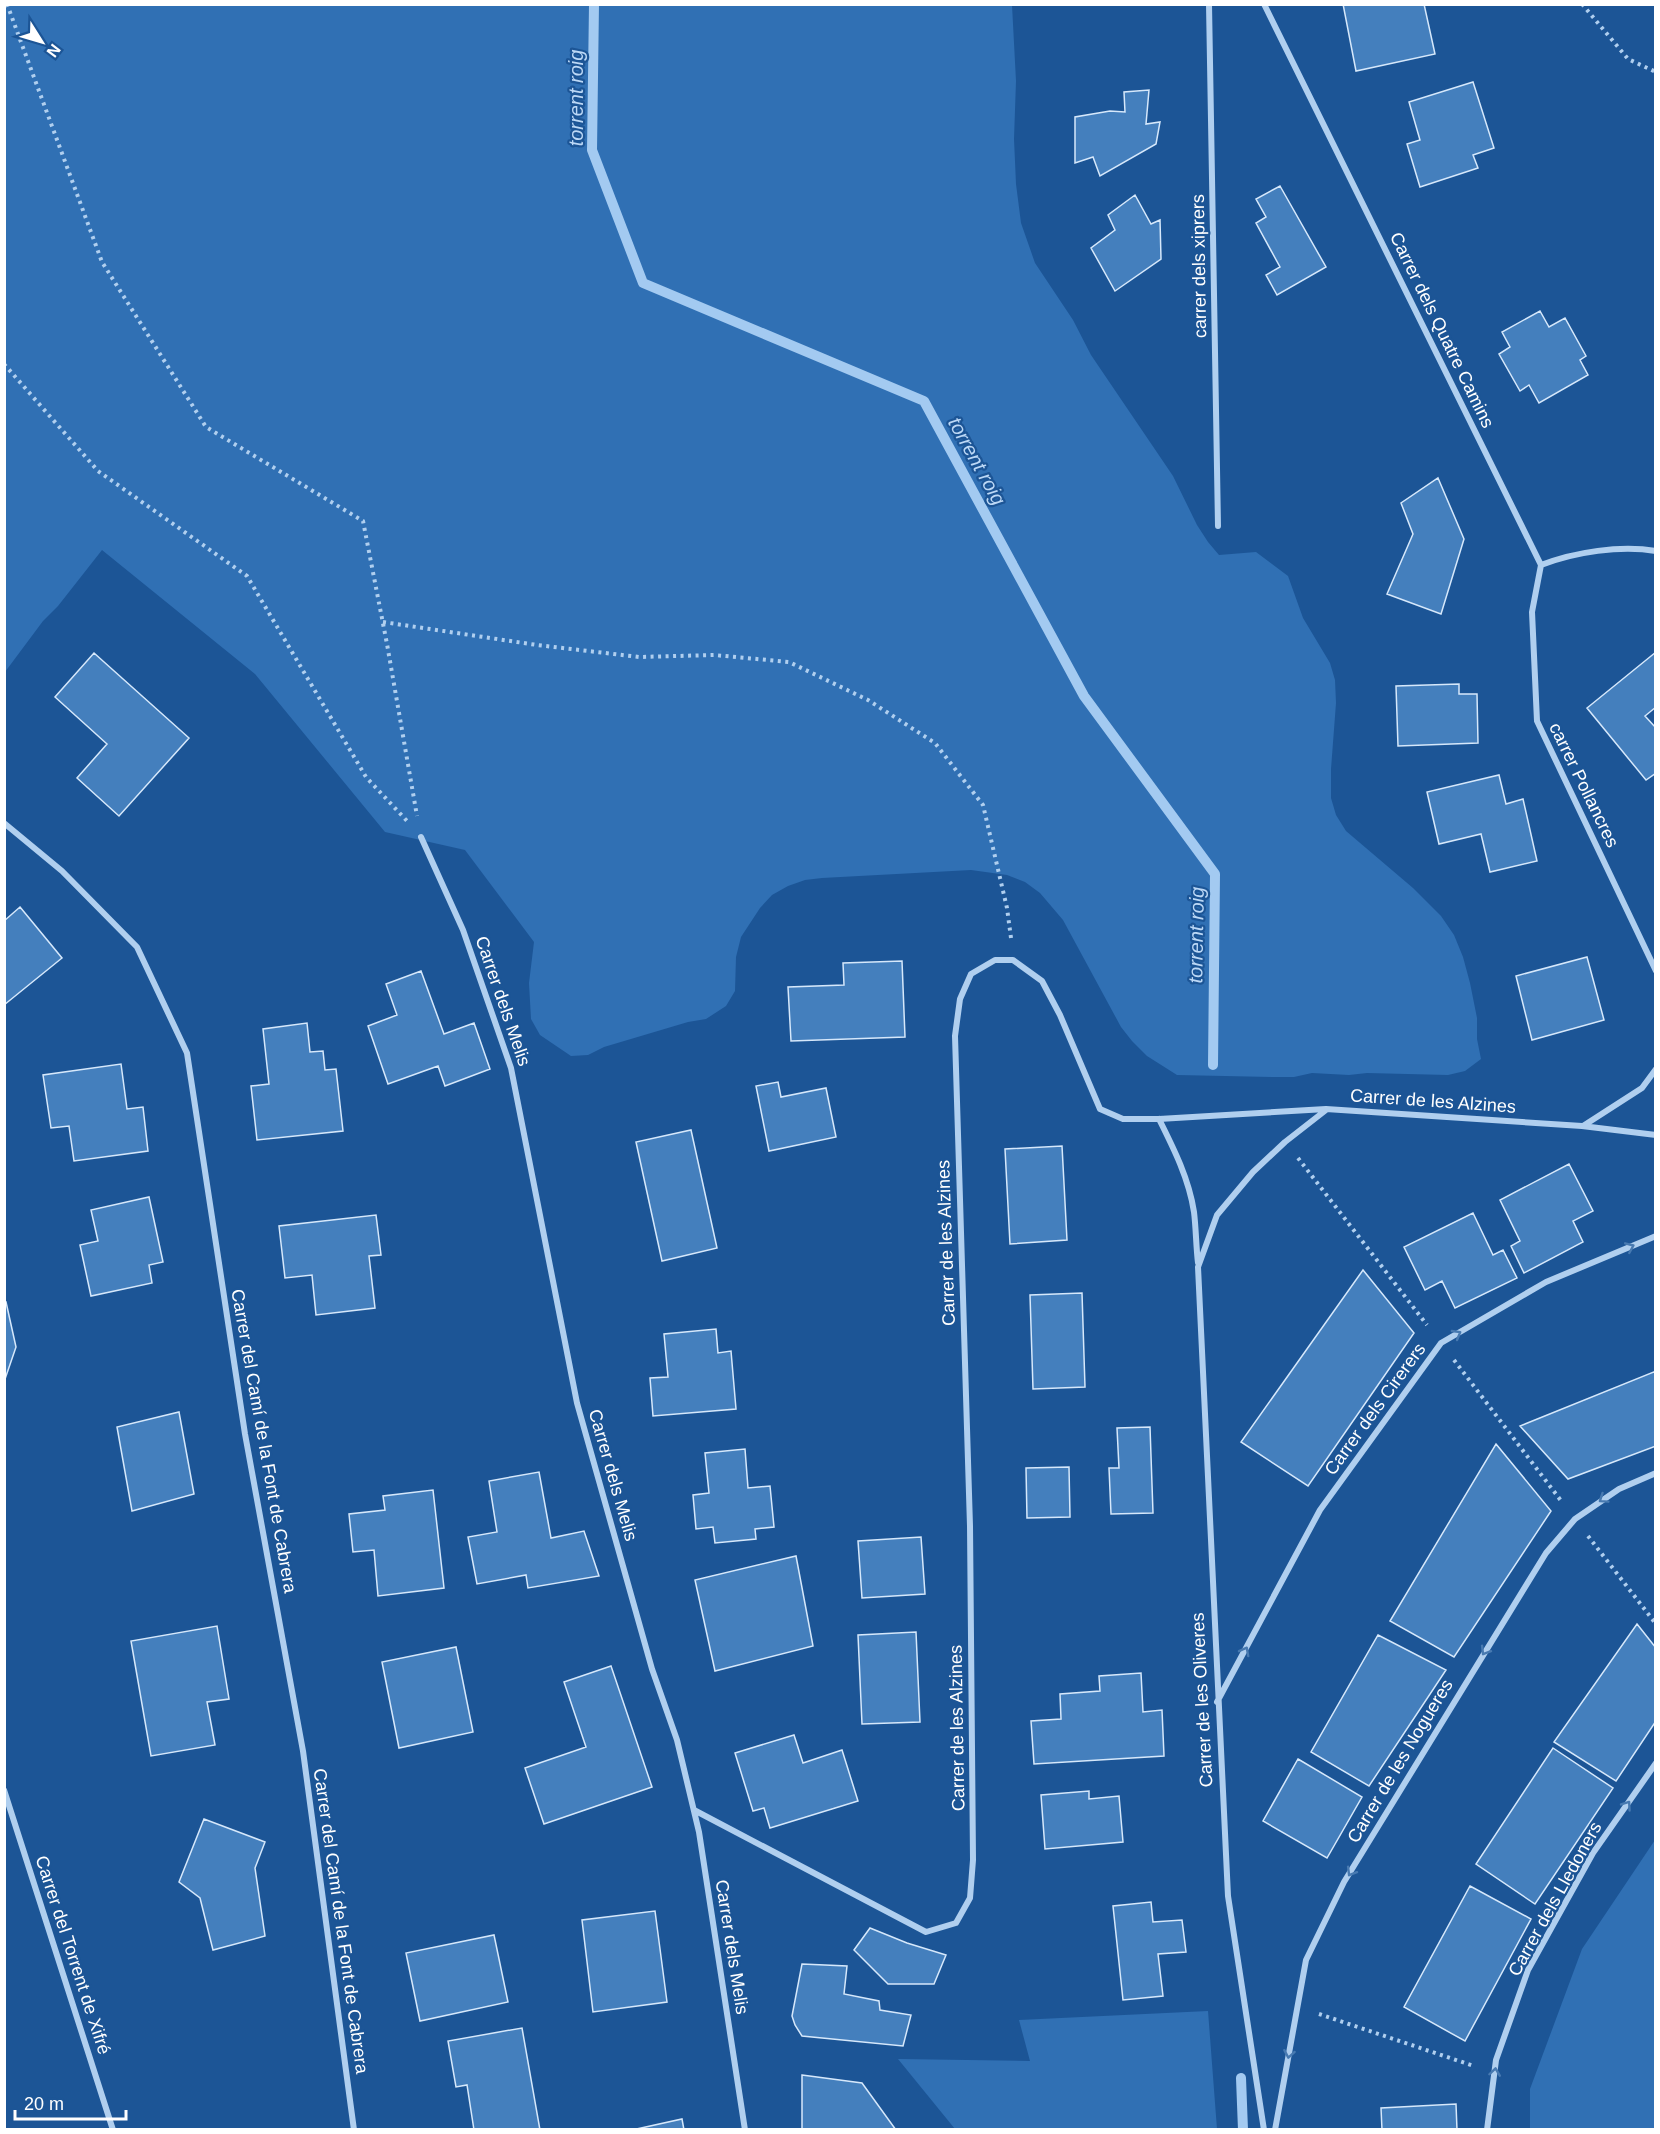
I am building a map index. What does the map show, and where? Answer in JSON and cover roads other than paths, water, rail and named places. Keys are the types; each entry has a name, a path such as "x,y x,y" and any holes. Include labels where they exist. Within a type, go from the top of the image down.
{"street":[{"name":"carrer dels xiprers","path":"1209,4 1218,526"},
{"name":"Carrer dels Quatre Camins","path":"1264,4 1541,565"},
{"path":"1541,565 1566,555 1637,548 1656,551"},
{"name":"carrer Pollancres","path":"1541,565 1532,612 1537,721 1656,971"},
{"name":"Carrer del Camí de la Font de Cabrera","path":"4,823 62,872 137,947 188,1053 245,1434 303,1751 354,2130"},
{"name":"Carrer dels Melis","path":"422,837 463,930 511,1068 577,1403 652,1669 677,1740 699,1832 745,2130"},
{"name":"Carrer de les Alzines","path":"694,1810 926,1932 956,1923 970,1898 973,1860 970,1526 955,1036 960,999 972,974 995,960 1013,960 1042,981 1060,1015 1100,1109 1123,1119 1326,1110 1582,1126 1656,1136"},
{"path":"1582,1126 1642,1088 1656,1070"},
{"name":"Carrer de les Oliveres","path":"1198,1267 1217,1215 1253,1172 1285,1142 1326,1110"},
{"name":"Carrer de les Oliveres","path":"1160,1119 1178,1157 1194,1211 1227,1896 1264,2130"},
{"name":"Carrer dels Cirerers","path":"1217,1703 1320,1510 1441,1343 1546,1282 1656,1236"},
{"name":"Carrer de les Nogueres","path":"1275,2130 1306,1960 1344,1882 1546,1553 1575,1519 1619,1489 1656,1473"},
{"name":"Carrer dels Lledoners","path":"1487,2130 1496,2060 1528,1970 1593,1853 1656,1763"},
{"name":"Carrer del Torrent de Xifré","path":"4,1790 113,2130"}],"waterway":[{"name":"torrent roig","path":"594,4 592,150 643,283 924,401 1084,696 1215,874 1213,1065"},
{"name":"torrent roig","path":"1241,2078 1243,2130"}]}
